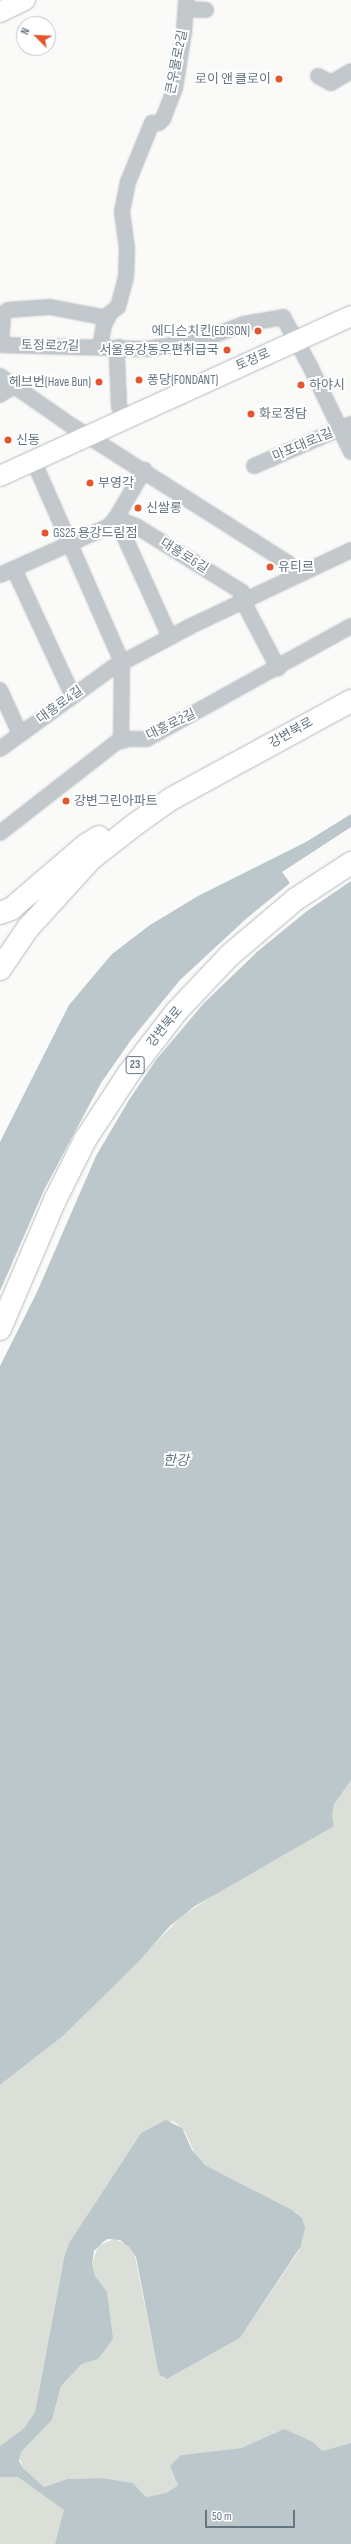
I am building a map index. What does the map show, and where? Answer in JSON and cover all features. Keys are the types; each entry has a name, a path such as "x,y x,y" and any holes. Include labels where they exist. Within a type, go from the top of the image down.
{"highway":[{"name":"강변북로","path":"0,969 28,928 92,858 137,823 171,799 351,701"},
{"path":"0,913 11,909 86,845 114,828 137,823"},
{"name":"강변북로","path":"0,1329 62,1186 85,1140 129,1073 177,1011 230,955 296,899 351,863"}],"main road":[{"path":"0,12 25,0"},
{"name":"토정로","path":"0,476 34,462 351,316"}],"street":[{"path":"186,5 206,10"},
{"name":"큰우물로2길","path":"100,347 107,318 118,307 126,277 127,248 122,212 128,182 152,123 159,123 163,119 175,88 186,5"},
{"path":"318,76 331,83 351,71"},
{"name":"토정로27길","path":"107,318 50,307 8,310 3,314 1,345 119,347 146,349 199,341 244,324 284,317 296,341"},
{"path":"296,341 346,426 351,452"},
{"path":"119,347 116,358 118,406 125,419"},
{"path":"0,376 288,563 296,576"},
{"path":"0,395 14,386"},
{"name":"마포대로1길","path":"254,466 346,426"},
{"path":"0,833 121,741 122,662 71,543 34,462"},
{"path":"0,575 109,526 116,518 144,470"},
{"path":"116,518 170,637"},
{"name":"대흥로6길","path":"116,518 136,526 242,592 244,601"},
{"name":"대흥로4길","path":"0,749 122,662 170,637 351,550"},
{"path":"14,569 73,696"},
{"path":"244,601 278,668"},
{"name":"대흥로2길","path":"121,741 147,739 278,668 351,626"},
{"path":"0,690 20,734"}],"shaded area":[{"path":"351,1780 351,2443 322,2451 284,2429 241,2448 181,2455 179,2484 166,2493 146,2497 133,2483 102,2478 67,2479 44,2487 23,2468 19,2456 21,2452 52,2420 61,2386 82,2364 98,2359 103,2287 95,2276 92,2264 98,2246 114,2239 126,2244 134,2252 158,2371 163,2378 169,2378 240,2338 298,2252 303,2240 297,2213 205,2165 196,2156 185,2132 177,2124 172,2121 141,2133 69,2243 64,2258 35,2412 24,2428 0,2446 0,2085 63,2036 182,1916 332,1816 334,1804 339,1794"},
{"path":"0,2477 18,2477 65,2510 55,2544 0,2544"}],"water":[{"name":"한강","path":"351,814 351,1780 334,1804 332,1816 334,1826 195,1906 170,1926 138,1962 63,2036 0,2085 0,1142 69,1005 112,954 150,925 198,896 306,842"},
{"path":"166,2120 182,2128 192,2150 205,2165 292,2210 302,2218 305,2228 301,2246 240,2338 167,2379 161,2376 158,2371 136,2257 130,2248 120,2240 108,2239 103,2242 94,2251 92,2264 95,2276 107,2292 113,2339 98,2359 82,2364 61,2386 52,2420 21,2452 19,2461 23,2468 44,2487 67,2479 102,2478 133,2483 146,2497 166,2493 178,2485 170,2466 181,2455 241,2448 284,2429 313,2442 322,2451 351,2443 351,2544 55,2544 64,2510 18,2477 0,2477 0,2446 24,2428 35,2412 64,2258 69,2243 141,2133"}],"pier":[{"path":"351,827 351,881 307,911 258,951 204,1003 156,1060 129,1100 96,1156 37,1292 0,1366 0,1291 44,1190 101,1083 131,1040 180,980 247,918 290,883 282,872"}],"place":[{"name":"로이 앤 클로이","path":"279,79"},
{"name":"에디슨치킨(EDISON)","path":"258,331"},
{"name":"서울용강동우편취급국","path":"227,350"},
{"name":"퐁당(FONDANT)","path":"139,380"},
{"name":"헤브번(Have Bun)","path":"99,382"},
{"name":"하야시","path":"301,385"},
{"name":"화로정담","path":"251,414"},
{"name":"신동","path":"8,440"},
{"name":"부영각","path":"90,483"},
{"name":"신쌀롱","path":"138,508"},
{"name":"GS25 용강드림점","path":"45,533"},
{"name":"유티르","path":"270,567"},
{"name":"강변그린아파트","path":"66,801"}]}
